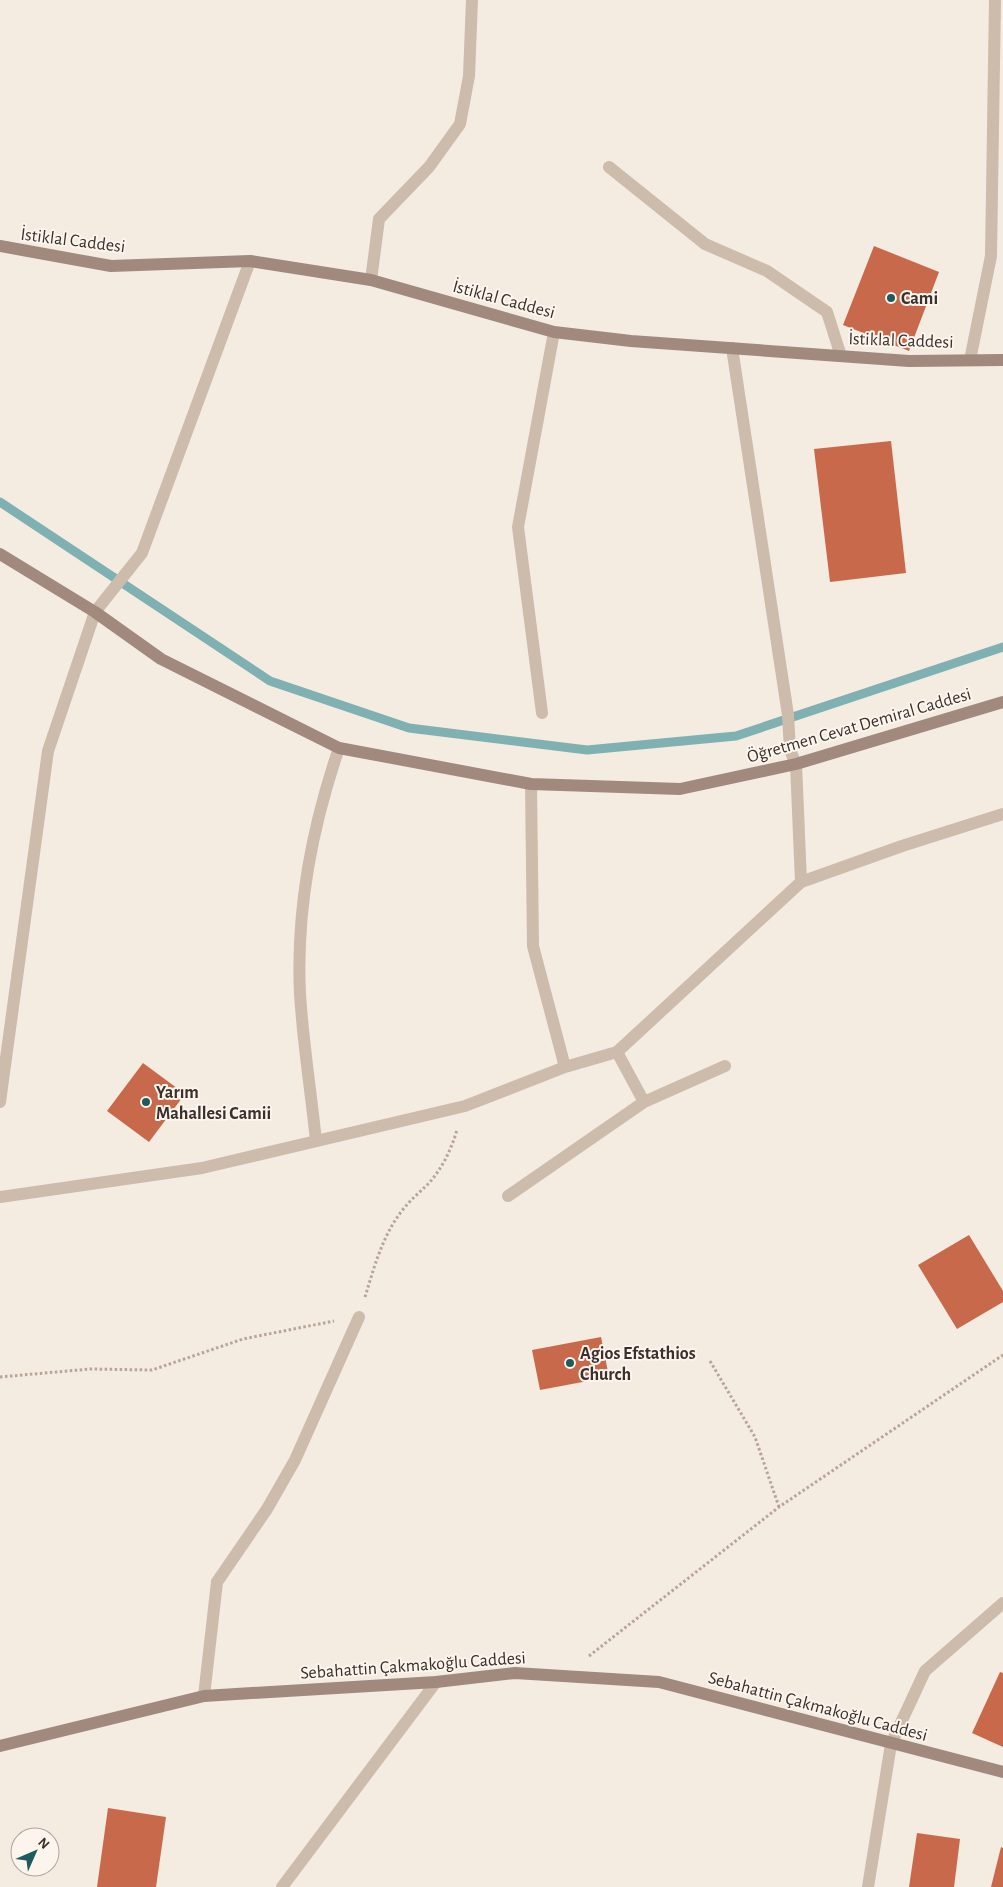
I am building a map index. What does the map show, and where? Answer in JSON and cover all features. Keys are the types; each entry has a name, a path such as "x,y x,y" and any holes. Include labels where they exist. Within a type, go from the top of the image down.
{"main road":[{"name":"İstiklal Caddesi","path":"0,246 111,266 250,261 371,280 554,332 631,341 909,361 1003,360"},
{"name":"Öğretmen Cevat Demiral Caddesi","path":"0,554 95,612 161,659 339,748 530,784 680,790 796,764 1003,702"},
{"name":"Sebahattin Çakmakoğlu Caddesi","path":"0,1746 204,1696 436,1682 515,1673 659,1682 1003,1772"}],"street":[{"path":"371,280 380,219 429,167 460,124 468,76 472,0"},
{"path":"970,360 991,256 995,0"},
{"path":"609,168 704,244 767,271 827,312 841,356"},
{"path":"0,1102 48,751 95,612 142,553 250,261"},
{"path":"542,713 518,527 554,332"},
{"path":"732,348 788,715 790,750 796,764 801,882"},
{"path":"316,1141 300,994 301,930 305,885 316,821 339,748"},
{"path":"530,784 533,946 565,1067"},
{"path":"0,1197 202,1168 465,1106 565,1067 617,1052 801,882 902,846 1003,814"},
{"path":"617,1052 644,1102"},
{"path":"508,1196 644,1102 725,1066"},
{"path":"204,1696 217,1582 267,1509 294,1460 359,1317"},
{"path":"868,1887 891,1744 925,1671 1003,1603"},
{"path":"282,1887 436,1682"}],"path":[{"path":"0,1378 90,1369 152,1370 197,1356 243,1338 359,1317 380,1251 390,1229 401,1212 428,1184 446,1159 465,1106"},
{"path":"563,1676 779,1507 1003,1355"},
{"path":"710,1361 755,1437 779,1507"}],"building":[{"name":"Cami","path":"874,246 939,272 909,351 843,325"},
{"path":"891,441 906,573 830,582 814,449"},
{"name":"Yarım Mahallesi Camii","path":"143,1063 185,1094 149,1142 107,1111"},
{"path":"969,1235 1003,1291 1003,1302 957,1329 918,1265"},
{"name":"Agios Efstathios Church","path":"601,1337 609,1377 540,1390 532,1350"},
{"path":"1000,1672 1003,1673 1003,1747 972,1733"},
{"path":"108,1808 166,1817 156,1887 97,1887"},
{"path":"917,1833 960,1839 954,1887 909,1887"},
{"path":"1001,1847 1003,1848 1003,1887 991,1887"}],"waterway":[{"path":"0,502 270,681 409,728 587,750 736,736 1003,647"}],"place":[{"name":"Cami","path":"891,298"},
{"name":"Yarım Mahallesi Camii","path":"146,1102"},
{"name":"Agios Efstathios Church","path":"570,1363"}]}
